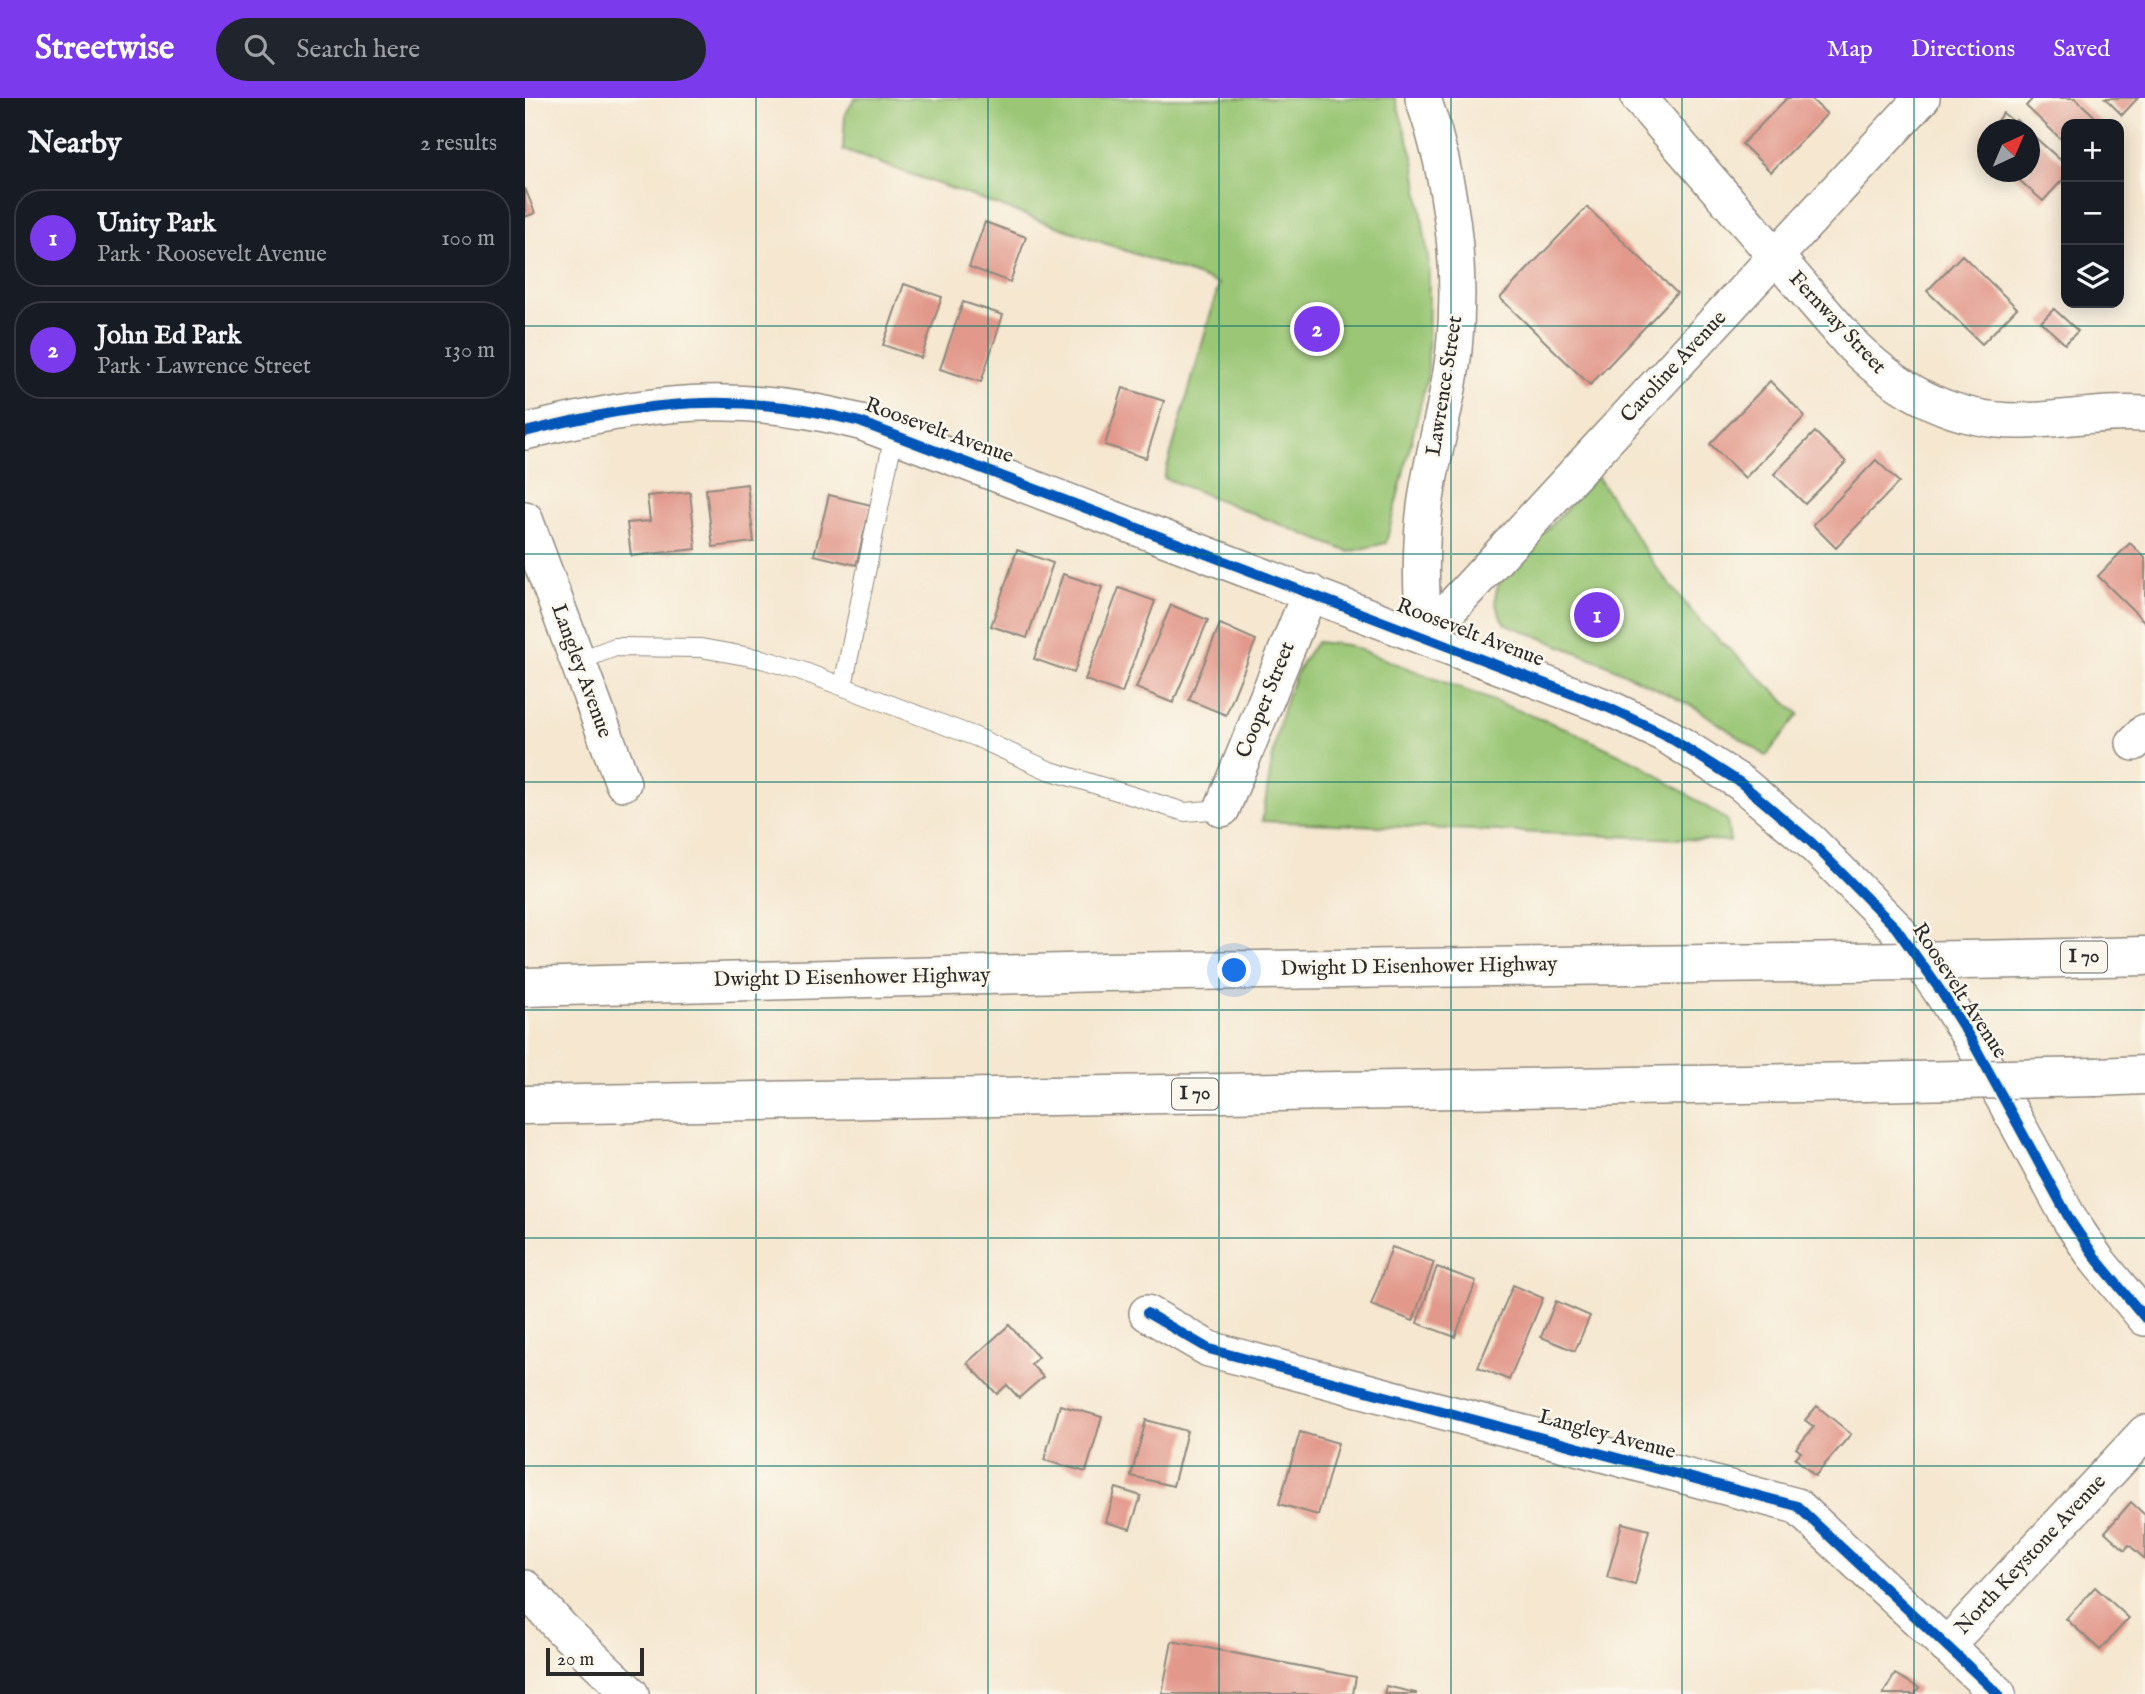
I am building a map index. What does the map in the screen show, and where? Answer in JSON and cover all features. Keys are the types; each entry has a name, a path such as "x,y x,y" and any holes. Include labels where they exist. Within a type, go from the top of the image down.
{"highway":[{"name":"Dwight D Eisenhower Highway","path":"525,987 1104,972 2145,956"},
{"name":"I 70","path":"525,1105 2145,1075"}],"street":[{"name":"Lawrence Street","path":"1423,98 1448,187 1457,291 1450,380 1428,489 1421,541 1420,590 1425,636"},
{"name":"Fernway Street","path":"1639,98 1868,361 1928,403 1973,416 2019,421 2096,414 2145,414"},
{"name":"Caroline Avenue","path":"1425,636 1922,98"},
{"name":"Roosevelt Avenue","path":"525,432 631,408 724,401 785,406 845,418 1425,636 1609,708 1664,734 1741,783 1811,842 1876,905 1940,990 2070,1220 2097,1260 2145,1318"},
{"name":"Langley Avenue","path":"525,519 623,783"},
{"name":"Cooper Street","path":"1222,809 1310,592"},
{"name":"Langley Avenue","path":"1147,1313 1209,1349 1797,1506 1998,1694"},
{"name":"North Keystone Avenue","path":"1946,1646 2145,1433"},
{"path":"525,1588 561,1629 631,1694"}],"lane":[{"path":"843,686 894,435"},
{"path":"576,662 615,647 701,648 762,659 843,686 1083,781 1185,812 1222,809"}],"green space":[{"path":"855,98 1395,98 1414,160 1429,265 1428,374 1386,543 1349,552 1164,478 1219,284 843,150 845,115"},
{"path":"1597,476 1657,569 1702,624 1799,714 1766,756 1696,708 1606,664 1504,623 1495,600 1502,578"},
{"path":"1317,642 1347,645 1567,729 1642,765 1727,820 1730,841 1262,821 1285,703 1304,660"}],"building":[{"path":"1787,98 1810,98 1827,114 1771,172 1742,144"},
{"path":"2033,98 2075,98 2098,119 2061,119 2061,139 2026,106"},
{"path":"2105,98 2138,98 2122,115"},
{"path":"2003,113 2010,119 1998,119"},
{"path":"2040,142 2061,161 2061,181 2043,201 2021,182 2040,182"},
{"path":"525,188 535,213 525,217"},
{"path":"1587,207 1677,293 1590,385 1500,298"},
{"path":"985,222 1026,237 1010,282 969,267"},
{"path":"1962,255 2017,308 1982,344 1927,291"},
{"path":"904,284 942,297 921,358 883,345"},
{"path":"963,302 1003,315 981,382 940,369"},
{"path":"2054,309 2078,331 2065,344 2041,322"},
{"path":"1770,381 1805,416 1745,478 1710,444"},
{"path":"1123,388 1164,401 1146,458 1105,445"},
{"path":"1815,432 1846,462 1805,504 1774,474"},
{"path":"1876,460 1899,482 1836,548 1813,525"},
{"path":"747,484 754,542 713,547 706,489"},
{"path":"690,492 696,549 631,556 627,523 650,521 647,496"},
{"path":"829,495 871,505 856,565 814,555"},
{"path":"2130,543 2145,558 2145,622 2098,576"},
{"path":"1017,550 1053,563 1027,638 991,626"},
{"path":"1063,574 1102,587 1074,673 1034,659"},
{"path":"1119,588 1155,601 1122,693 1085,680"},
{"path":"1171,605 1208,620 1173,703 1136,688"},
{"path":"1220,624 1256,640 1226,715 1189,700"},
{"path":"1392,1247 1434,1262 1413,1321 1371,1305"},
{"path":"1437,1267 1476,1281 1455,1337 1417,1323"},
{"path":"1513,1285 1543,1298 1509,1380 1478,1367"},
{"path":"1556,1301 1590,1316 1575,1351 1541,1337"},
{"path":"1009,1325 1038,1357 1031,1364 1043,1377 1019,1398 1007,1385 997,1394 967,1363"},
{"path":"1060,1405 1102,1417 1086,1472 1044,1460"},
{"path":"1817,1406 1851,1434 1815,1476 1795,1458 1801,1452 1796,1448 1814,1427 1805,1420"},
{"path":"1146,1420 1187,1431 1173,1486 1131,1476"},
{"path":"1300,1432 1338,1443 1318,1515 1279,1504"},
{"path":"1116,1488 1141,1496 1130,1529 1106,1522"},
{"path":"2131,1502 2145,1515 2145,1559 2129,1545 2125,1550 2105,1532"},
{"path":"1622,1523 1649,1530 1635,1585 1607,1577"},
{"path":"2095,1587 2129,1618 2100,1650 2066,1619"},
{"path":"1172,1641 1356,1677 1353,1694 1162,1694"},
{"path":"1895,1674 1919,1688 1915,1694 1883,1694"},
{"path":"1386,1686 1416,1693 1416,1694 1384,1694"}],"cycle path":[{"path":"525,432 611,413 692,403 773,406 860,422 1609,708 1664,734 1741,783 1811,842 1896,928 1972,1041 2070,1220 2097,1260 2145,1318"},
{"path":"1147,1313 1209,1349 1797,1506 1998,1694"}],"place":[{"name":"John Ed Park","path":"1317,329"},
{"name":"Unity Park","path":"1597,615"}]}
